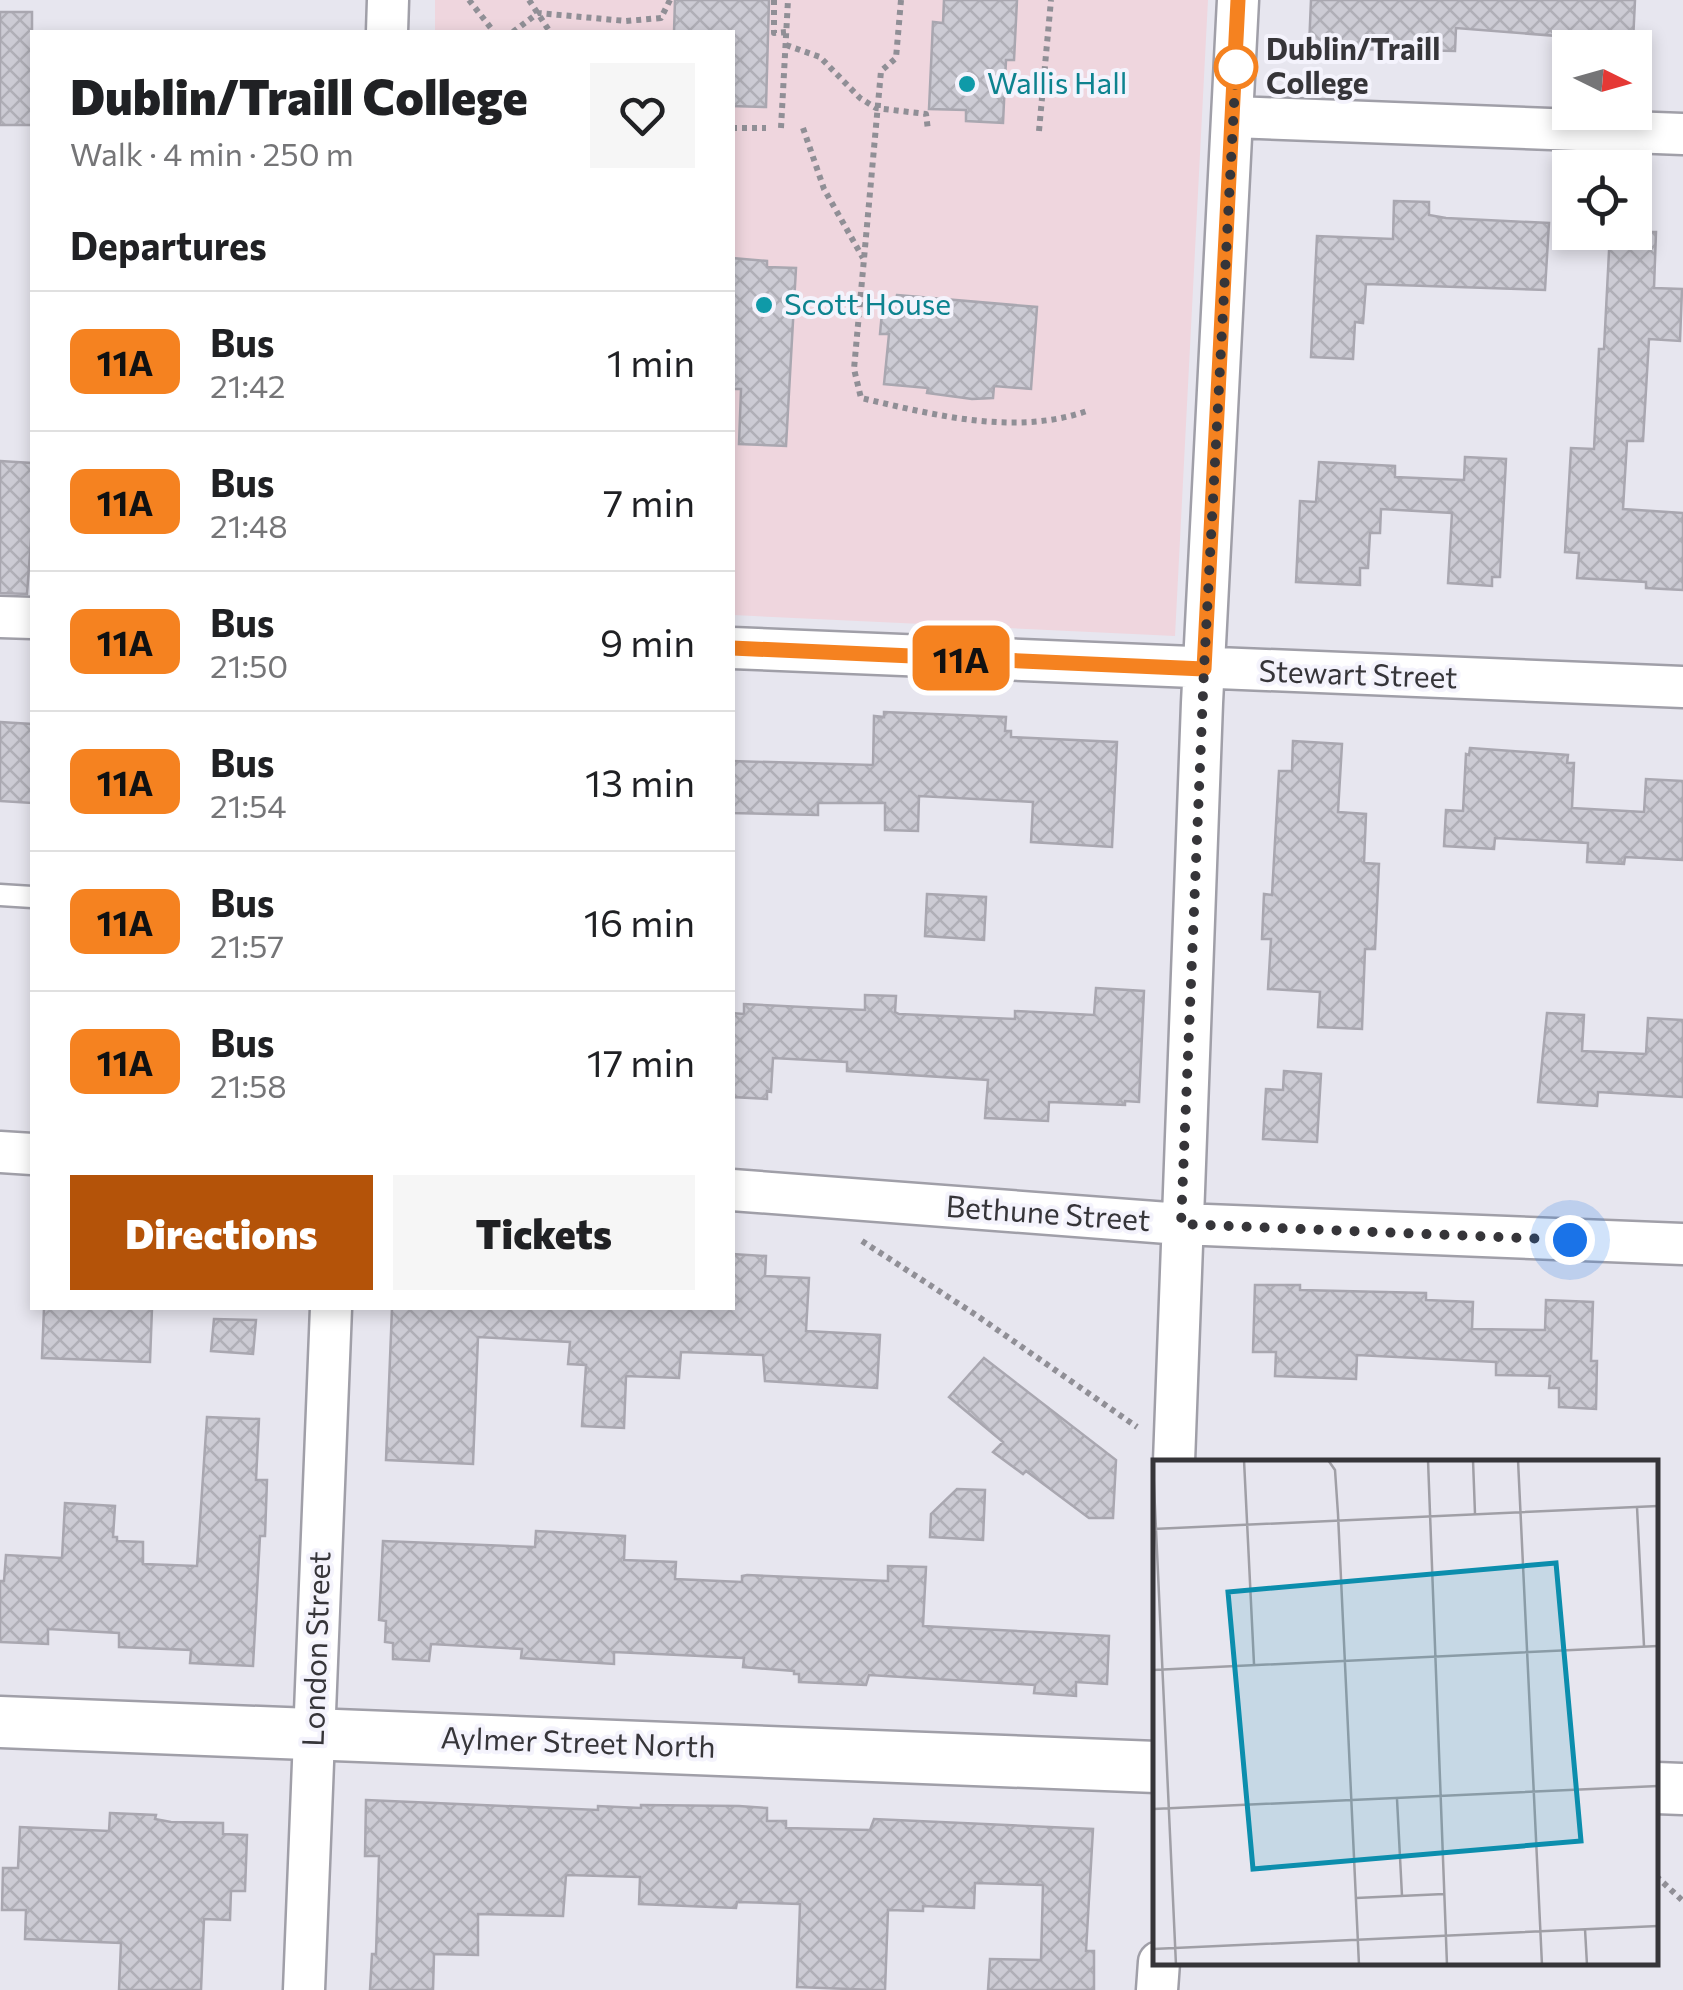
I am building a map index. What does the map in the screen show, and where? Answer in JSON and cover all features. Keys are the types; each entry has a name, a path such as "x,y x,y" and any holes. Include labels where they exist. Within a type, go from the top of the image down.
{"street":[{"path":"387,30 388,0"},
{"path":"1174,1457 1204,669 1238,0"},
{"path":"1234,117 1683,134"},
{"path":"0,616 30,618"},
{"name":"Stewart Street","path":"735,648 1683,686"},
{"path":"0,1152 30,1154"},
{"name":"Bethune Street","path":"735,1190 1181,1224 1683,1244"},
{"name":"London Street","path":"304,1990 331,1310"},
{"name":"Aylmer Street North","path":"0,1722 1153,1767"}],"lane":[{"path":"0,895 30,896"}],"path":[{"path":"469,0 492,30"},
{"path":"530,0 549,30"},
{"path":"516,30 538,13 626,21 661,18 670,0"},
{"path":"774,0 774,34 786,32"},
{"path":"781,128 788,0"},
{"path":"902,0 896,58 881,71 876,108 854,370 861,398 994,423 1061,420 1088,411"},
{"path":"1039,131 1050,0"},
{"path":"624,30 626,21"},
{"path":"786,45 820,57 860,98 876,108 926,114 928,130"},
{"path":"735,128 766,128"},
{"path":"803,128 824,189 864,259"},
{"path":"860,1239 976,1315 1174,1457"},
{"path":"1658,1878 1683,1901"}],"shaded area":[{"path":"435,0 1208,0 1175,636 735,615 735,30 435,30"}],"building":[{"path":"675,0 769,0 766,107 735,106 735,30 674,30"},
{"name":"Wallis Hall","path":"944,0 1017,0 1014,60 1006,60 1003,123 966,121 966,110 929,109 933,22 943,23"},
{"path":"1311,0 1635,0 1634,30 1552,30 1552,36 1456,28 1455,51 1309,48"},
{"path":"0,12 32,12 30,125 0,125"},
{"path":"1394,201 1429,202 1429,215 1446,218 1549,223 1545,290 1366,284 1363,323 1355,322 1353,359 1311,357 1317,236 1393,239"},
{"path":"1652,232 1656,232 1654,288 1682,289 1680,341 1649,339 1643,441 1627,441 1623,509 1683,513 1683,590 1646,588 1646,582 1577,578 1579,553 1565,552 1571,448 1594,449 1599,349 1604,349 1609,250 1652,250"},
{"name":"Scott House","path":"735,258 767,261 767,267 796,268 786,446 739,444 741,389 735,389"},
{"path":"897,295 1037,307 1031,389 994,386 993,398 972,399 927,393 928,388 884,384 889,334 880,334 883,301 896,302"},
{"path":"1465,457 1506,459 1500,577 1492,577 1492,586 1448,583 1452,513 1381,509 1380,533 1370,533 1368,568 1360,568 1360,585 1296,582 1300,501 1316,502 1319,462 1395,466 1395,477 1464,480"},
{"path":"0,461 30,463 27,594 0,593"},
{"path":"884,712 1006,717 1005,731 1011,731 1011,737 1117,742 1112,847 1031,842 1033,802 919,796 918,831 885,830 885,803 818,803 818,815 735,813 735,761 873,765 874,716 884,717"},
{"path":"0,722 30,724 30,803 0,801"},
{"path":"1293,741 1342,744 1338,812 1366,814 1364,863 1379,864 1375,949 1365,949 1362,1029 1318,1027 1320,992 1268,989 1271,939 1262,939 1264,894 1272,895 1279,771 1292,771"},
{"path":"1470,748 1568,755 1567,763 1574,763 1572,808 1644,812 1646,779 1683,781 1683,860 1625,857 1624,864 1587,862 1588,843 1495,838 1494,849 1444,846 1446,810 1463,811 1466,754 1469,755"},
{"path":"927,894 986,897 984,940 925,936"},
{"path":"1096,988 1144,991 1139,1102 1049,1102 1048,1121 985,1118 988,1080 847,1071 847,1062 773,1058 767,1099 735,1097 735,1013 744,1014 744,1004 865,1010 865,995 896,996 895,1012 899,1014 1015,1019 1015,1011 1094,1015"},
{"path":"1547,1013 1584,1015 1582,1051 1646,1054 1648,1018 1683,1020 1683,1097 1598,1092 1597,1106 1538,1102"},
{"path":"1284,1071 1321,1074 1317,1142 1263,1139 1266,1089 1283,1090"},
{"path":"735,1254 766,1256 765,1276 809,1278 806,1331 880,1335 877,1388 765,1381 763,1355 681,1352 679,1378 626,1376 624,1428 582,1426 586,1365 568,1364 570,1342 478,1337 473,1464 386,1460 392,1310 735,1310"},
{"path":"1255,1285 1426,1293 1426,1300 1473,1302 1472,1329 1545,1330 1546,1300 1593,1302 1591,1361 1597,1361 1596,1409 1559,1407 1559,1388 1549,1388 1550,1376 1496,1375 1496,1362 1357,1355 1356,1379 1275,1376 1276,1352 1253,1352"},
{"path":"44,1310 152,1310 150,1362 42,1358"},
{"path":"214,1319 256,1320 253,1354 211,1351"},
{"path":"984,1358 1116,1460 1113,1518 1089,1518 1026,1471 1023,1474 993,1452 1003,1442 949,1397"},
{"path":"207,1417 259,1419 256,1480 267,1480 253,1666 190,1663 191,1650 119,1647 119,1633 48,1629 48,1644 0,1642 0,1581 4,1581 6,1555 62,1558 65,1503 115,1506 113,1537 117,1541 143,1542 143,1564 197,1566"},
{"path":"957,1489 985,1490 983,1540 930,1537 931,1514"},
{"path":"536,1531 625,1536 624,1560 676,1562 675,1579 742,1582 742,1576 747,1575 888,1581 888,1566 926,1567 923,1626 1109,1636 1107,1684 1076,1682 1076,1696 1034,1693 1035,1685 869,1675 866,1685 799,1682 799,1674 794,1671 743,1667 744,1658 614,1652 614,1664 521,1658 522,1649 431,1644 429,1661 393,1659 393,1643 385,1642 386,1621 379,1620 383,1541 535,1547"},
{"path":"366,1800 598,1810 598,1806 739,1806 767,1808 767,1821 786,1821 786,1828 870,1830 874,1819 1093,1829 1086,1951 1094,1951 1094,1990 988,1990 990,1959 1041,1960 1043,1885 975,1883 974,1908 923,1906 923,1911 888,1910 885,1990 875,1990 797,1987 800,1904 737,1902 736,1908 639,1904 640,1877 566,1875 563,1916 478,1914 478,1955 434,1954 433,1990 370,1990 372,1954 376,1954 379,1856 365,1856"},
{"path":"110,1813 156,1815 155,1819 171,1822 223,1823 223,1834 247,1835 245,1891 231,1891 230,1920 204,1919 201,1990 119,1990 121,1943 25,1939 26,1910 2,1910 3,1868 18,1868 20,1827 109,1831"}],"bus line":[{"name":"11A","path":"735,648 1204,669 1238,0"}],"place":[{"name":"Dublin/Traill College","path":"1236,67"},
{"name":"Wallis Hall","path":"967,84"},
{"name":"Scott House","path":"764,305"}],"route":[{"path":"1236,67 1204,669 1181,1224 1570,1240"}]}
